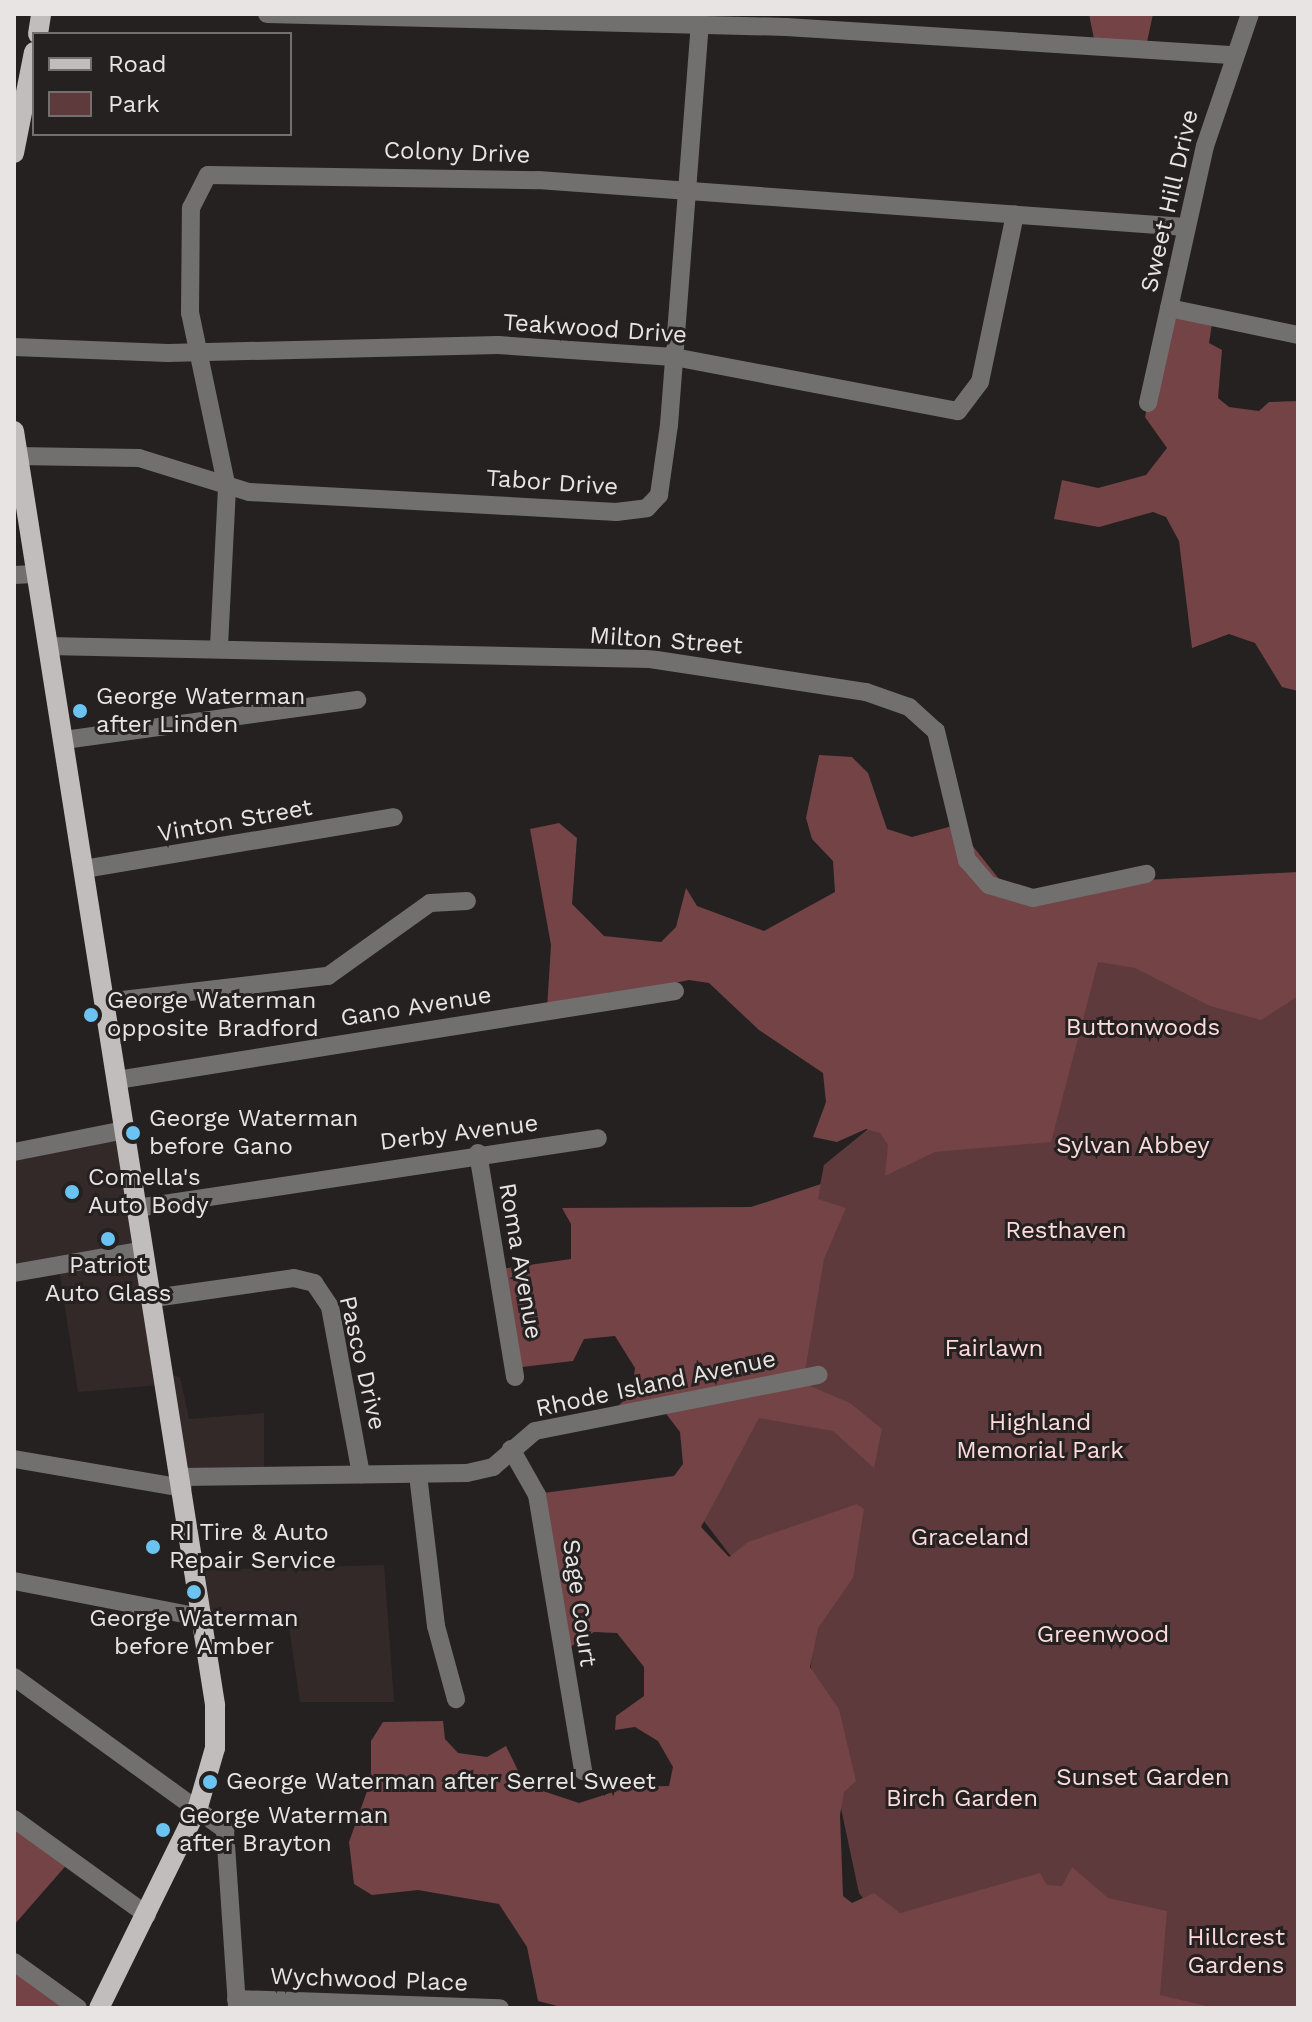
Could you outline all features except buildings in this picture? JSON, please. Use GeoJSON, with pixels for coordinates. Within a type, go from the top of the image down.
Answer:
{"type":"FeatureCollection","features":[{"type":"Feature","properties":{"kind":"main road"},"geometry":{"type":"LineString","coordinates":[[14,153],[32,62]]}},
{"type":"Feature","properties":{"kind":"main road"},"geometry":{"type":"LineString","coordinates":[[14,431],[24,574],[48,646],[64,740],[124,1130],[205,1618],[216,1734],[198,1807],[99,2008]]}},
{"type":"Feature","properties":{"kind":"street"},"geometry":{"type":"LineString","coordinates":[[267,14],[700,25],[1234,55]]}},
{"type":"Feature","properties":{"kind":"street","name":"Sweet Hill Drive"},"geometry":{"type":"LineString","coordinates":[[1148,403],[1185,227],[1234,55],[1250,14]]}},
{"type":"Feature","properties":{"kind":"street","name":"Tabor Drive"},"geometry":{"type":"LineString","coordinates":[[17,456],[139,458],[195,471],[227,488],[637,512],[659,495],[674,357],[700,25]]}},
{"type":"Feature","properties":{"kind":"street","name":"Colony Drive"},"geometry":{"type":"LineString","coordinates":[[219,646],[227,488],[193,349],[191,208],[200,180],[218,171],[685,190],[1185,227]]}},
{"type":"Feature","properties":{"kind":"street","name":"Teakwood Drive"},"geometry":{"type":"LineString","coordinates":[[14,347],[193,349],[498,345],[674,357],[958,411],[980,382],[1015,215]]}},
{"type":"Feature","properties":{"kind":"street"},"geometry":{"type":"LineString","coordinates":[[1169,308],[1298,335]]}},
{"type":"Feature","properties":{"kind":"street","name":"Milton Street"},"geometry":{"type":"LineString","coordinates":[[48,646],[219,646],[650,659],[890,697],[936,731],[967,860],[989,885],[1033,898],[1146,874]]}},
{"type":"Feature","properties":{"kind":"street"},"geometry":{"type":"LineString","coordinates":[[64,740],[357,700]]}},
{"type":"Feature","properties":{"kind":"street","name":"Vinton Street"},"geometry":{"type":"LineString","coordinates":[[84,869],[394,817]]}},
{"type":"Feature","properties":{"kind":"street"},"geometry":{"type":"LineString","coordinates":[[105,1002],[328,976],[430,903],[467,901]]}},
{"type":"Feature","properties":{"kind":"street","name":"Gano Avenue"},"geometry":{"type":"LineString","coordinates":[[117,1080],[675,991]]}},
{"type":"Feature","properties":{"kind":"street"},"geometry":{"type":"LineString","coordinates":[[14,1152],[124,1130]]}},
{"type":"Feature","properties":{"kind":"street","name":"Derby Avenue"},"geometry":{"type":"LineString","coordinates":[[137,1208],[478,1153],[598,1138]]}},
{"type":"Feature","properties":{"kind":"street","name":"Roma Avenue"},"geometry":{"type":"LineString","coordinates":[[478,1153],[515,1377]]}},
{"type":"Feature","properties":{"kind":"street"},"geometry":{"type":"LineString","coordinates":[[14,1273],[144,1250]]}},
{"type":"Feature","properties":{"kind":"street","name":"Pasco Drive"},"geometry":{"type":"LineString","coordinates":[[154,1298],[294,1278],[314,1283],[330,1307],[361,1474]]}},
{"type":"Feature","properties":{"kind":"street","name":"Rhode Island Avenue"},"geometry":{"type":"LineString","coordinates":[[14,1459],[182,1483],[361,1474],[418,1475],[493,1467],[535,1431],[570,1422],[819,1375]]}},
{"type":"Feature","properties":{"kind":"street","name":"Sage Court"},"geometry":{"type":"LineString","coordinates":[[511,1449],[537,1495],[583,1771]]}},
{"type":"Feature","properties":{"kind":"street"},"geometry":{"type":"LineString","coordinates":[[418,1475],[436,1626],[456,1699]]}},
{"type":"Feature","properties":{"kind":"street"},"geometry":{"type":"LineString","coordinates":[[14,1581],[205,1618]]}},
{"type":"Feature","properties":{"kind":"street"},"geometry":{"type":"LineString","coordinates":[[14,1677],[198,1807],[225,1830],[231,1848],[237,2004]]}},
{"type":"Feature","properties":{"kind":"street"},"geometry":{"type":"LineString","coordinates":[[14,1819],[147,1915]]}},
{"type":"Feature","properties":{"kind":"street"},"geometry":{"type":"LineString","coordinates":[[14,1962],[78,2008]]}},
{"type":"Feature","properties":{"kind":"street","name":"Wychwood Place"},"geometry":{"type":"LineString","coordinates":[[237,2004],[500,2008]]}},
{"type":"Feature","properties":{"kind":"shaded area"},"geometry":{"type":"Polygon","coordinates":[[[1089,14],[1153,14],[1147,42],[1094,39],[1089,14]]]}},
{"type":"Feature","properties":{"kind":"shaded area"},"geometry":{"type":"Polygon","coordinates":[[[1171,303],[1214,311],[1209,343],[1222,350],[1218,398],[1229,407],[1259,411],[1269,402],[1298,401],[1298,691],[1282,687],[1255,643],[1229,634],[1192,648],[1179,541],[1166,517],[1153,512],[1099,527],[1054,519],[1062,480],[1098,488],[1146,475],[1167,448],[1145,417],[1171,303]]]}},
{"type":"Feature","properties":{"kind":"shaded area"},"geometry":{"type":"Polygon","coordinates":[[[819,755],[852,757],[868,773],[887,829],[912,837],[956,825],[1007,889],[1039,893],[1115,873],[1127,881],[1298,872],[1298,996],[1261,1020],[1210,1006],[1135,968],[1098,962],[1051,1142],[935,1152],[885,1176],[888,1145],[880,1133],[866,1129],[837,1142],[813,1137],[826,1102],[823,1073],[759,1030],[709,983],[689,980],[547,1009],[551,945],[530,829],[559,823],[577,838],[572,904],[604,936],[661,942],[676,927],[686,888],[697,906],[764,931],[835,892],[833,861],[812,839],[806,818],[819,755]]]}},
{"type":"Feature","properties":{"kind":"shaded area"},"geometry":{"type":"Polygon","coordinates":[[[127,1131],[164,1374],[180,1377],[189,1419],[264,1413],[264,1472],[177,1472],[159,1385],[78,1392],[59,1268],[14,1272],[14,1149],[127,1131]]]}},
{"type":"Feature","properties":{"kind":"shaded area"},"geometry":{"type":"Polygon","coordinates":[[[821,1184],[818,1199],[846,1208],[824,1259],[805,1371],[810,1386],[850,1403],[882,1429],[874,1468],[833,1431],[759,1418],[701,1527],[729,1557],[748,1542],[857,1504],[864,1509],[853,1578],[818,1628],[810,1667],[839,1709],[856,1781],[844,1792],[840,1815],[843,1896],[852,1903],[874,1893],[900,1913],[1040,1873],[1047,1885],[1062,1886],[1072,1867],[1108,1898],[1167,1911],[1160,1995],[1215,2008],[565,2008],[538,2001],[527,1947],[499,1904],[418,1890],[372,1895],[354,1884],[349,1842],[371,1780],[371,1741],[383,1722],[443,1721],[445,1739],[458,1753],[487,1757],[506,1746],[525,1785],[579,1803],[629,1787],[669,1786],[673,1767],[658,1741],[635,1727],[615,1730],[616,1716],[644,1696],[644,1667],[617,1633],[594,1632],[565,1650],[543,1493],[674,1476],[683,1464],[680,1432],[664,1411],[618,1406],[632,1393],[635,1368],[615,1336],[584,1339],[573,1361],[513,1368],[501,1269],[571,1259],[571,1224],[562,1208],[751,1207],[821,1184]]]}},
{"type":"Feature","properties":{"kind":"shaded area"},"geometry":{"type":"Polygon","coordinates":[[[384,1565],[394,1702],[300,1702],[289,1627],[212,1626],[205,1570],[384,1565]]]}},
{"type":"Feature","properties":{"kind":"shaded area"},"geometry":{"type":"Polygon","coordinates":[[[14,1817],[70,1861],[14,1925],[14,1817]]]}},
{"type":"Feature","properties":{"kind":"shaded area"},"geometry":{"type":"Polygon","coordinates":[[[14,1958],[86,2008],[14,2008],[14,1958]]]}},
{"type":"Feature","properties":{"kind":"green space","name":"Highland Memorial Park"},"geometry":{"type":"Polygon","coordinates":[[[1083,954],[1298,978],[1298,2008],[1152,2008],[879,1918],[859,1893],[811,1667],[815,1562],[730,1555],[697,1512],[799,1292],[824,1165],[1083,954]]]}},
{"type":"Feature","properties":{"kind":"place","name":"George Waterman after Linden"},"geometry":{"type":"Point","coordinates":[80,711]}},
{"type":"Feature","properties":{"kind":"place","name":"George Waterman opposite Bradford"},"geometry":{"type":"Point","coordinates":[91,1015]}},
{"type":"Feature","properties":{"kind":"place","name":"George Waterman before Gano"},"geometry":{"type":"Point","coordinates":[133,1133]}},
{"type":"Feature","properties":{"kind":"place","name":"Comella's Auto Body"},"geometry":{"type":"Point","coordinates":[72,1192]}},
{"type":"Feature","properties":{"kind":"place","name":"Patriot Auto Glass"},"geometry":{"type":"Point","coordinates":[108,1239]}},
{"type":"Feature","properties":{"kind":"place","name":"RI Tire & Auto Repair Service"},"geometry":{"type":"Point","coordinates":[153,1547]}},
{"type":"Feature","properties":{"kind":"place","name":"George Waterman before Amber"},"geometry":{"type":"Point","coordinates":[194,1592]}},
{"type":"Feature","properties":{"kind":"place","name":"George Waterman after Serrel Sweet"},"geometry":{"type":"Point","coordinates":[210,1782]}},
{"type":"Feature","properties":{"kind":"place","name":"George Waterman after Brayton"},"geometry":{"type":"Point","coordinates":[163,1830]}},
{"type":"Feature","properties":{"kind":"park label","name":"Buttonwoods"},"geometry":{"type":"Point","coordinates":[1143,1028]}},
{"type":"Feature","properties":{"kind":"park label","name":"Sylvan Abbey"},"geometry":{"type":"Point","coordinates":[1133,1146]}},
{"type":"Feature","properties":{"kind":"park label","name":"Resthaven"},"geometry":{"type":"Point","coordinates":[1066,1231]}},
{"type":"Feature","properties":{"kind":"park label","name":"Fairlawn"},"geometry":{"type":"Point","coordinates":[994,1349]}},
{"type":"Feature","properties":{"kind":"park label","name":"Graceland"},"geometry":{"type":"Point","coordinates":[970,1538]}},
{"type":"Feature","properties":{"kind":"park label","name":"Greenwood"},"geometry":{"type":"Point","coordinates":[1103,1635]}},
{"type":"Feature","properties":{"kind":"park label","name":"Sunset Garden"},"geometry":{"type":"Point","coordinates":[1143,1778]}},
{"type":"Feature","properties":{"kind":"park label","name":"Birch Garden"},"geometry":{"type":"Point","coordinates":[962,1799]}},
{"type":"Feature","properties":{"kind":"park label","name":"Hillcrest Gardens"},"geometry":{"type":"Point","coordinates":[1236,1952]}}]}
